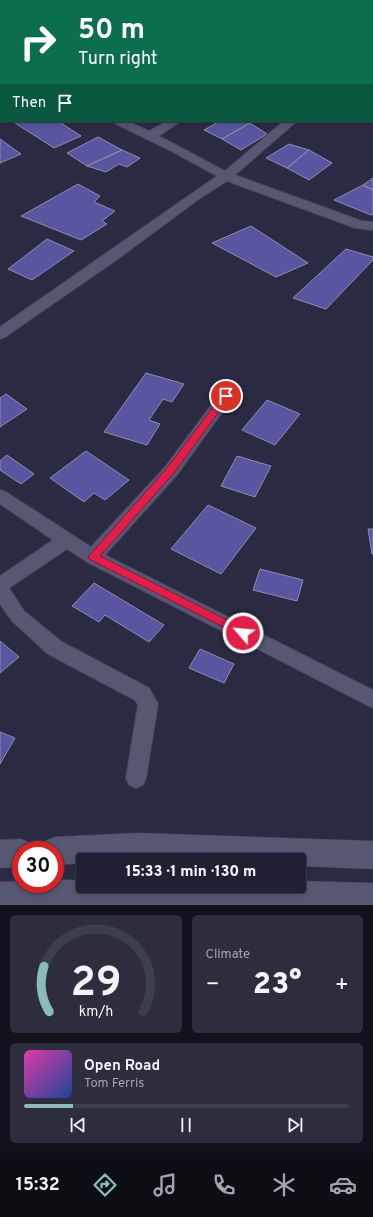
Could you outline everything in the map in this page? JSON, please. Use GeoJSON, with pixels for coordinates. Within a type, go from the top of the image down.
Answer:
{"type":"FeatureCollection","features":[{"type":"Feature","properties":{"kind":"street"},"geometry":{"type":"LineString","coordinates":[[120,122],[226,176],[353,222],[373,226]]}},
{"type":"Feature","properties":{"kind":"street"},"geometry":{"type":"LineString","coordinates":[[150,136],[172,122]]}},
{"type":"Feature","properties":{"kind":"street"},"geometry":{"type":"LineString","coordinates":[[0,334],[110,258],[195,196],[226,176],[291,122]]}},
{"type":"Feature","properties":{"kind":"street"},"geometry":{"type":"LineString","coordinates":[[93,557],[170,471],[226,396]]}},
{"type":"Feature","properties":{"kind":"street"},"geometry":{"type":"LineString","coordinates":[[0,496],[93,557],[373,699]]}},
{"type":"Feature","properties":{"kind":"street"},"geometry":{"type":"LineString","coordinates":[[0,585],[66,540]]}},
{"type":"Feature","properties":{"kind":"street"},"geometry":{"type":"LineString","coordinates":[[0,590],[18,616],[55,648],[142,694],[148,704],[136,778]]}},
{"type":"Feature","properties":{"kind":"street"},"geometry":{"type":"LineString","coordinates":[[64,851],[138,847],[373,855]]}},
{"type":"Feature","properties":{"kind":"street"},"geometry":{"type":"LineString","coordinates":[[0,854],[12,853]]}},
{"type":"Feature","properties":{"kind":"street"},"geometry":{"type":"LineString","coordinates":[[0,896],[188,892],[373,897]]}},
{"type":"Feature","properties":{"kind":"building"},"geometry":{"type":"Polygon","coordinates":[[[60,122],[81,136],[54,148],[15,123],[60,122]]]}},
{"type":"Feature","properties":{"kind":"building"},"geometry":{"type":"Polygon","coordinates":[[[218,122],[250,123],[222,139],[204,130],[218,122]]]}},
{"type":"Feature","properties":{"kind":"building"},"geometry":{"type":"Polygon","coordinates":[[[250,123],[267,134],[241,150],[222,139],[250,123]]]}},
{"type":"Feature","properties":{"kind":"building"},"geometry":{"type":"Polygon","coordinates":[[[98,137],[122,150],[87,166],[67,153],[98,137]]]}},
{"type":"Feature","properties":{"kind":"building"},"geometry":{"type":"Polygon","coordinates":[[[0,139],[21,154],[0,163],[0,139]]]}},
{"type":"Feature","properties":{"kind":"building"},"geometry":{"type":"Polygon","coordinates":[[[289,144],[309,150],[287,168],[266,158],[289,144]]]}},
{"type":"Feature","properties":{"kind":"building"},"geometry":{"type":"Polygon","coordinates":[[[122,150],[140,158],[127,167],[119,164],[106,172],[87,166],[122,150]]]}},
{"type":"Feature","properties":{"kind":"building"},"geometry":{"type":"Polygon","coordinates":[[[309,150],[332,163],[309,180],[287,168],[309,150]]]}},
{"type":"Feature","properties":{"kind":"building"},"geometry":{"type":"Polygon","coordinates":[[[373,178],[373,190],[363,185],[373,178]]]}},
{"type":"Feature","properties":{"kind":"building"},"geometry":{"type":"Polygon","coordinates":[[[78,184],[100,196],[94,202],[115,211],[102,221],[107,224],[81,240],[21,216],[78,184]]]}},
{"type":"Feature","properties":{"kind":"building"},"geometry":{"type":"Polygon","coordinates":[[[363,185],[373,190],[373,214],[371,215],[334,200],[363,185]]]}},
{"type":"Feature","properties":{"kind":"building"},"geometry":{"type":"Polygon","coordinates":[[[251,226],[308,263],[276,277],[212,243],[251,226]]]}},
{"type":"Feature","properties":{"kind":"building"},"geometry":{"type":"Polygon","coordinates":[[[47,239],[74,251],[32,280],[8,269],[47,239]]]}},
{"type":"Feature","properties":{"kind":"building"},"geometry":{"type":"Polygon","coordinates":[[[346,249],[373,257],[373,260],[326,309],[293,298],[346,249]]]}},
{"type":"Feature","properties":{"kind":"building"},"geometry":{"type":"Polygon","coordinates":[[[146,373],[184,384],[172,402],[163,399],[149,420],[160,424],[147,445],[104,432],[146,373]]]}},
{"type":"Feature","properties":{"kind":"building"},"geometry":{"type":"Polygon","coordinates":[[[6,394],[27,409],[0,427],[0,398],[6,394]]]}},
{"type":"Feature","properties":{"kind":"building"},"geometry":{"type":"Polygon","coordinates":[[[267,400],[300,414],[275,445],[242,430],[267,400]]]}},
{"type":"Feature","properties":{"kind":"building"},"geometry":{"type":"Polygon","coordinates":[[[86,451],[129,480],[105,500],[94,493],[84,502],[50,478],[86,451]]]}},
{"type":"Feature","properties":{"kind":"building"},"geometry":{"type":"Polygon","coordinates":[[[7,455],[34,474],[21,484],[0,470],[0,461],[7,455]]]}},
{"type":"Feature","properties":{"kind":"building"},"geometry":{"type":"Polygon","coordinates":[[[237,456],[271,466],[255,497],[221,486],[237,456]]]}},
{"type":"Feature","properties":{"kind":"building"},"geometry":{"type":"Polygon","coordinates":[[[208,505],[256,528],[221,574],[171,549],[208,505]]]}},
{"type":"Feature","properties":{"kind":"building"},"geometry":{"type":"Polygon","coordinates":[[[368,529],[373,529],[373,554],[372,554],[368,529]]]}},
{"type":"Feature","properties":{"kind":"building"},"geometry":{"type":"Polygon","coordinates":[[[260,569],[303,580],[297,601],[253,590],[260,569]]]}},
{"type":"Feature","properties":{"kind":"building"},"geometry":{"type":"Polygon","coordinates":[[[94,583],[164,625],[149,642],[105,615],[99,622],[72,606],[94,583]]]}},
{"type":"Feature","properties":{"kind":"building"},"geometry":{"type":"Polygon","coordinates":[[[0,641],[19,657],[0,673],[0,641]]]}},
{"type":"Feature","properties":{"kind":"building"},"geometry":{"type":"Polygon","coordinates":[[[200,649],[234,664],[224,683],[189,668],[200,649]]]}},
{"type":"Feature","properties":{"kind":"building"},"geometry":{"type":"Polygon","coordinates":[[[0,732],[15,738],[0,764],[0,732]]]}},
{"type":"Feature","properties":{"kind":"route"},"geometry":{"type":"LineString","coordinates":[[226,396],[170,471],[93,557],[243,633]]}}]}
